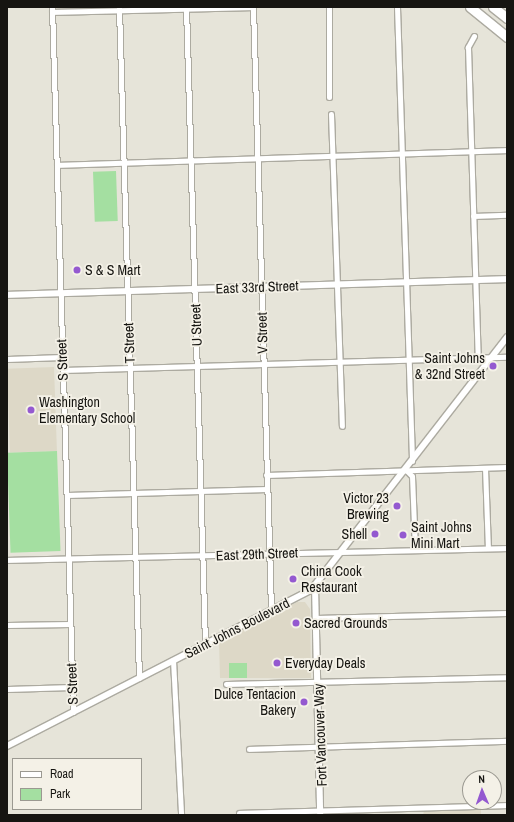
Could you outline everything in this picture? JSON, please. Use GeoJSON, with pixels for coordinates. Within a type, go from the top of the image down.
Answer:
{"type":"FeatureCollection","features":[{"type":"Feature","properties":{"kind":"highway"},"geometry":{"type":"LineString","coordinates":[[470,7],[507,37]]}},
{"type":"Feature","properties":{"kind":"highway"},"geometry":{"type":"LineString","coordinates":[[493,7],[507,18]]}},
{"type":"Feature","properties":{"kind":"street"},"geometry":{"type":"LineString","coordinates":[[52,10],[253,7]]}},
{"type":"Feature","properties":{"kind":"street","name":"V Street"},"geometry":{"type":"LineString","coordinates":[[253,7],[268,554],[272,610]]}},
{"type":"Feature","properties":{"kind":"street"},"geometry":{"type":"LineString","coordinates":[[329,7],[329,97]]}},
{"type":"Feature","properties":{"kind":"street"},"geometry":{"type":"LineString","coordinates":[[397,7],[412,462]]}},
{"type":"Feature","properties":{"kind":"street","name":"U Street"},"geometry":{"type":"LineString","coordinates":[[186,8],[205,644]]}},
{"type":"Feature","properties":{"kind":"street","name":"T Street"},"geometry":{"type":"LineString","coordinates":[[119,9],[139,678]]}},
{"type":"Feature","properties":{"kind":"street","name":"S Street"},"geometry":{"type":"LineString","coordinates":[[52,10],[73,712]]}},
{"type":"Feature","properties":{"kind":"street"},"geometry":{"type":"LineString","coordinates":[[474,36],[468,47],[478,357]]}},
{"type":"Feature","properties":{"kind":"street"},"geometry":{"type":"LineString","coordinates":[[331,114],[342,426]]}},
{"type":"Feature","properties":{"kind":"street"},"geometry":{"type":"LineString","coordinates":[[56,165],[257,160],[507,150]]}},
{"type":"Feature","properties":{"kind":"street"},"geometry":{"type":"LineString","coordinates":[[473,216],[507,215]]}},
{"type":"Feature","properties":{"kind":"street","name":"East 33rd Street"},"geometry":{"type":"LineString","coordinates":[[7,295],[507,279]]}},
{"type":"Feature","properties":{"kind":"street","name":"Saint Johns Boulevard"},"geometry":{"type":"LineString","coordinates":[[7,746],[272,610],[315,586],[507,338]]}},
{"type":"Feature","properties":{"kind":"street"},"geometry":{"type":"LineString","coordinates":[[7,359],[62,357]]}},
{"type":"Feature","properties":{"kind":"street"},"geometry":{"type":"LineString","coordinates":[[63,370],[507,357]]}},
{"type":"Feature","properties":{"kind":"street"},"geometry":{"type":"LineString","coordinates":[[266,475],[507,467]]}},
{"type":"Feature","properties":{"kind":"street"},"geometry":{"type":"LineString","coordinates":[[485,468],[488,548]]}},
{"type":"Feature","properties":{"kind":"street"},"geometry":{"type":"LineString","coordinates":[[406,470],[412,476],[415,550]]}},
{"type":"Feature","properties":{"kind":"street"},"geometry":{"type":"LineString","coordinates":[[66,495],[267,489]]}},
{"type":"Feature","properties":{"kind":"street","name":"East 29th Street"},"geometry":{"type":"LineString","coordinates":[[7,560],[507,548]]}},
{"type":"Feature","properties":{"kind":"street","name":"Fort Vancouver Way"},"geometry":{"type":"LineString","coordinates":[[315,586],[322,814]]}},
{"type":"Feature","properties":{"kind":"street"},"geometry":{"type":"LineString","coordinates":[[316,618],[507,612]]}},
{"type":"Feature","properties":{"kind":"street"},"geometry":{"type":"LineString","coordinates":[[7,625],[70,624]]}},
{"type":"Feature","properties":{"kind":"street"},"geometry":{"type":"LineString","coordinates":[[173,660],[181,815]]}},
{"type":"Feature","properties":{"kind":"street"},"geometry":{"type":"LineString","coordinates":[[226,684],[507,677]]}},
{"type":"Feature","properties":{"kind":"street"},"geometry":{"type":"LineString","coordinates":[[7,689],[72,688]]}},
{"type":"Feature","properties":{"kind":"street"},"geometry":{"type":"LineString","coordinates":[[248,749],[507,741]]}},
{"type":"Feature","properties":{"kind":"street"},"geometry":{"type":"LineString","coordinates":[[239,812],[322,814],[507,805]]}},
{"type":"Feature","properties":{"kind":"shaded area","name":"Washington Elementary School"},"geometry":{"type":"Polygon","coordinates":[[[54,367],[57,451],[10,453],[7,369],[54,367]]]}},
{"type":"Feature","properties":{"kind":"shaded area"},"geometry":{"type":"Polygon","coordinates":[[[297,602],[305,602],[310,609],[311,678],[220,678],[219,642],[297,602]]]}},
{"type":"Feature","properties":{"kind":"shaded area"},"geometry":{"type":"Polygon","coordinates":[[[481,810],[481,815],[423,815],[424,811],[481,810]]]}},
{"type":"Feature","properties":{"kind":"green space"},"geometry":{"type":"Polygon","coordinates":[[[116,171],[118,221],[95,222],[93,172],[116,171]]]}},
{"type":"Feature","properties":{"kind":"green space"},"geometry":{"type":"Polygon","coordinates":[[[57,451],[60,551],[11,553],[7,453],[57,451]]]}},
{"type":"Feature","properties":{"kind":"green space"},"geometry":{"type":"Polygon","coordinates":[[[229,663],[247,663],[247,678],[229,678],[229,663]]]}},
{"type":"Feature","properties":{"kind":"place","name":"S & S Mart"},"geometry":{"type":"Point","coordinates":[77,270]}},
{"type":"Feature","properties":{"kind":"place","name":"Saint Johns & 32nd Street"},"geometry":{"type":"Point","coordinates":[493,366]}},
{"type":"Feature","properties":{"kind":"place","name":"Washington Elementary School"},"geometry":{"type":"Point","coordinates":[31,410]}},
{"type":"Feature","properties":{"kind":"place","name":"Victor 23 Brewing"},"geometry":{"type":"Point","coordinates":[397,506]}},
{"type":"Feature","properties":{"kind":"place","name":"Shell"},"geometry":{"type":"Point","coordinates":[375,534]}},
{"type":"Feature","properties":{"kind":"place","name":"Saint Johns Mini Mart"},"geometry":{"type":"Point","coordinates":[403,535]}},
{"type":"Feature","properties":{"kind":"place","name":"China Cook Restaurant"},"geometry":{"type":"Point","coordinates":[293,579]}},
{"type":"Feature","properties":{"kind":"place","name":"Sacred Grounds"},"geometry":{"type":"Point","coordinates":[296,623]}},
{"type":"Feature","properties":{"kind":"place","name":"Everyday Deals"},"geometry":{"type":"Point","coordinates":[277,663]}},
{"type":"Feature","properties":{"kind":"place","name":"Dulce Tentacion Bakery"},"geometry":{"type":"Point","coordinates":[304,702]}}]}
